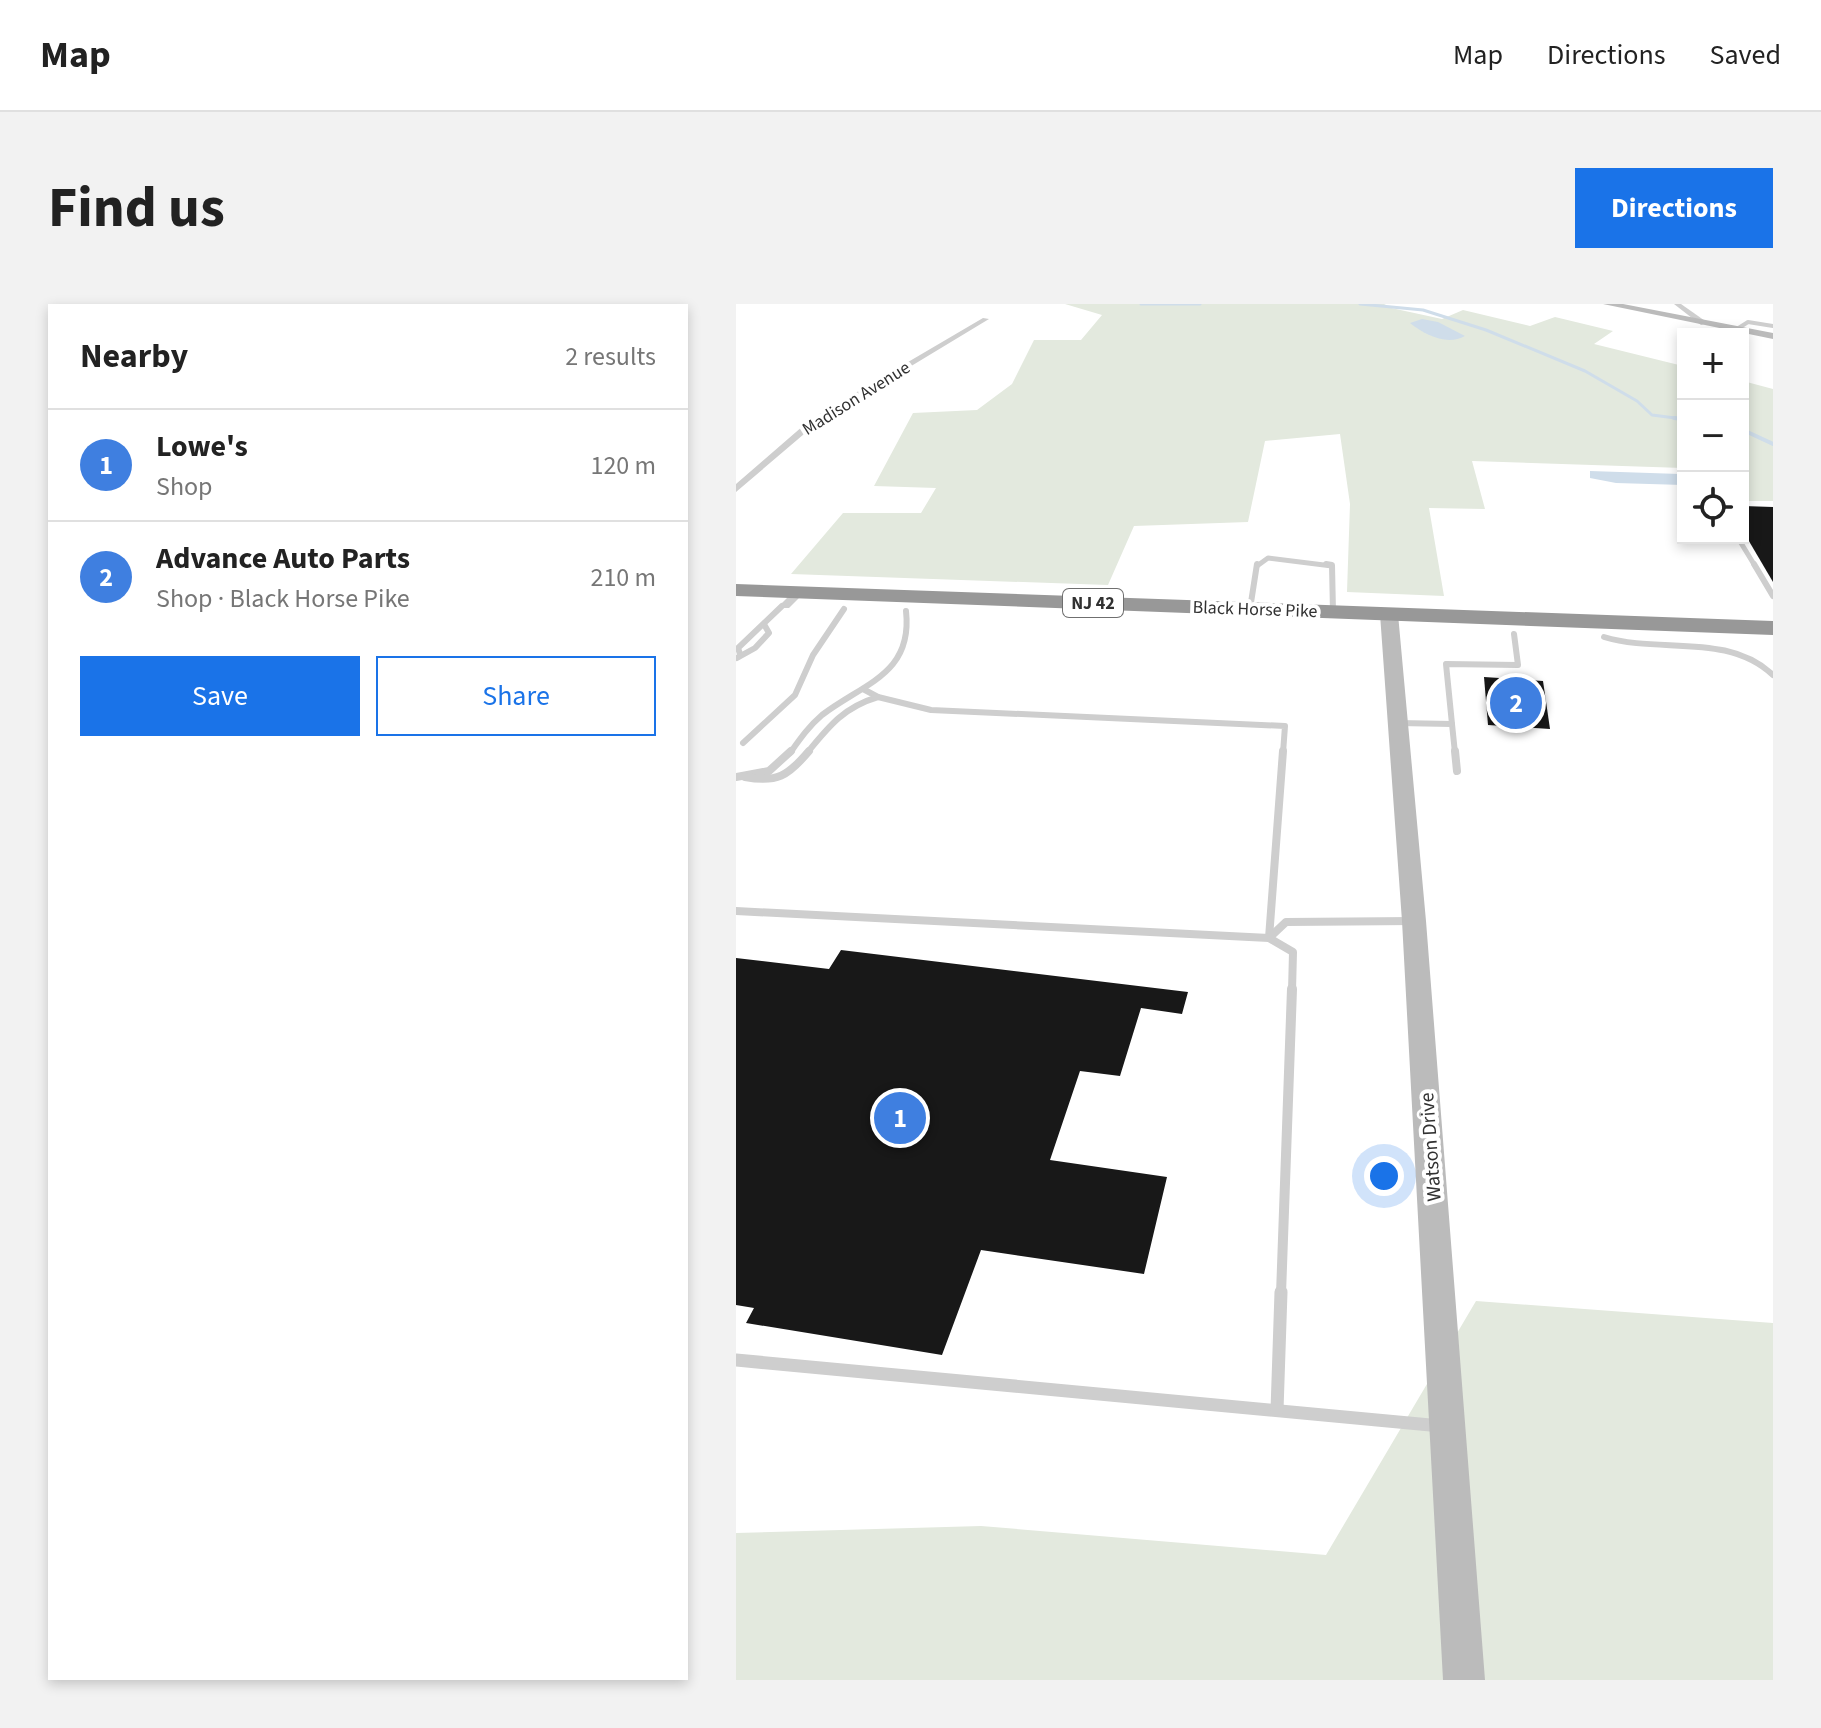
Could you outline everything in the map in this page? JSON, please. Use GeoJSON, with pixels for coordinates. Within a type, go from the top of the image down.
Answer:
{"type":"FeatureCollection","features":[{"type":"Feature","properties":{"kind":"highway","name":"Black Horse Pike"},"geometry":{"type":"LineString","coordinates":[[736,590],[788,602],[844,609],[1773,628]]}},
{"type":"Feature","properties":{"kind":"highway","name":"Black Horse Pike"},"geometry":{"type":"LineString","coordinates":[[736,605],[788,602],[1333,612],[1389,622],[1514,634],[1773,643]]}},
{"type":"Feature","properties":{"kind":"street"},"geometry":{"type":"LineString","coordinates":[[1608,304],[1732,328]]}},
{"type":"Feature","properties":{"kind":"street"},"geometry":{"type":"LineString","coordinates":[[1677,304],[1704,323]]}},
{"type":"Feature","properties":{"kind":"street","name":"Madison Avenue"},"geometry":{"type":"LineString","coordinates":[[736,489],[787,441],[814,421],[985,319]]}},
{"type":"Feature","properties":{"kind":"street"},"geometry":{"type":"LineString","coordinates":[[1749,331],[1773,336]]}},
{"type":"Feature","properties":{"kind":"street","name":"Watson Drive"},"geometry":{"type":"LineString","coordinates":[[1389,622],[1414,921],[1464,1680]]}},
{"type":"Feature","properties":{"kind":"lane"},"geometry":{"type":"LineString","coordinates":[[1739,328],[1748,322],[1773,326]]}},
{"type":"Feature","properties":{"kind":"lane"},"geometry":{"type":"LineString","coordinates":[[1742,544],[1773,596]]}},
{"type":"Feature","properties":{"kind":"lane"},"geometry":{"type":"LineString","coordinates":[[1250,609],[1257,564],[1268,558],[1332,565],[1333,612]]}},
{"type":"Feature","properties":{"kind":"lane"},"geometry":{"type":"LineString","coordinates":[[765,626],[769,633],[755,648],[738,657],[738,648],[753,631],[765,626],[788,602]]}},
{"type":"Feature","properties":{"kind":"lane"},"geometry":{"type":"LineString","coordinates":[[743,743],[795,695],[813,655],[844,609]]}},
{"type":"Feature","properties":{"kind":"lane"},"geometry":{"type":"LineString","coordinates":[[741,777],[781,765],[817,719],[880,678],[899,659],[911,632],[906,611]]}},
{"type":"Feature","properties":{"kind":"lane"},"geometry":{"type":"LineString","coordinates":[[1457,771],[1446,664],[1518,665],[1514,634]]}},
{"type":"Feature","properties":{"kind":"lane"},"geometry":{"type":"LineString","coordinates":[[1604,637],[1628,644],[1731,651],[1772,671]]}},
{"type":"Feature","properties":{"kind":"lane"},"geometry":{"type":"LineString","coordinates":[[863,689],[878,697],[931,710],[1285,726],[1269,938]]}},
{"type":"Feature","properties":{"kind":"lane"},"geometry":{"type":"LineString","coordinates":[[741,777],[756,781],[788,775],[802,762],[830,720],[847,707],[878,697]]}},
{"type":"Feature","properties":{"kind":"lane"},"geometry":{"type":"LineString","coordinates":[[1398,723],[1452,724]]}},
{"type":"Feature","properties":{"kind":"lane"},"geometry":{"type":"LineString","coordinates":[[736,911],[1269,938],[1293,952],[1277,1410]]}},
{"type":"Feature","properties":{"kind":"lane"},"geometry":{"type":"LineString","coordinates":[[1269,938],[1286,922],[1414,921]]}},
{"type":"Feature","properties":{"kind":"lane"},"geometry":{"type":"LineString","coordinates":[[736,1360],[1449,1427]]}},
{"type":"Feature","properties":{"kind":"shaded area"},"geometry":{"type":"Polygon","coordinates":[[[1065,304],[1386,304],[1382,306],[1442,319],[1463,310],[1530,326],[1555,317],[1613,331],[1594,344],[1677,365],[1677,468],[1472,461],[1485,509],[1429,508],[1444,596],[1347,592],[1350,504],[1340,434],[1265,441],[1248,522],[1134,526],[1108,585],[791,574],[843,513],[921,513],[936,488],[874,486],[913,413],[977,410],[1012,384],[1034,340],[1081,340],[1102,315],[1065,304]]]}},
{"type":"Feature","properties":{"kind":"shaded area"},"geometry":{"type":"Polygon","coordinates":[[[1749,383],[1773,389],[1773,501],[1749,501],[1749,383]]]}},
{"type":"Feature","properties":{"kind":"shaded area"},"geometry":{"type":"Polygon","coordinates":[[[1476,1301],[1773,1323],[1773,1680],[736,1680],[736,1533],[981,1526],[1326,1555],[1476,1301]]]}},
{"type":"Feature","properties":{"kind":"water"},"geometry":{"type":"Polygon","coordinates":[[[1422,319],[1438,322],[1465,336],[1451,340],[1436,338],[1410,323],[1422,319]]]}},
{"type":"Feature","properties":{"kind":"water"},"geometry":{"type":"Polygon","coordinates":[[[1590,471],[1677,474],[1677,485],[1616,483],[1590,478],[1590,471]]]}},
{"type":"Feature","properties":{"kind":"building"},"geometry":{"type":"Polygon","coordinates":[[[1749,506],[1773,507],[1773,582],[1749,541],[1749,506]]]}},
{"type":"Feature","properties":{"kind":"building"},"geometry":{"type":"Polygon","coordinates":[[[1484,677],[1543,681],[1550,729],[1488,725],[1484,677]]]}},
{"type":"Feature","properties":{"kind":"building"},"geometry":{"type":"Polygon","coordinates":[[[841,950],[1188,992],[1182,1014],[1141,1008],[1120,1076],[1080,1071],[1050,1160],[1167,1177],[1144,1274],[981,1250],[942,1355],[746,1323],[754,1308],[736,1305],[736,958],[829,969],[841,950]]]}},
{"type":"Feature","properties":{"kind":"waterway"},"geometry":{"type":"LineString","coordinates":[[1141,304],[1200,304]]}},
{"type":"Feature","properties":{"kind":"waterway"},"geometry":{"type":"LineString","coordinates":[[1360,304],[1423,310],[1486,330],[1585,371],[1637,401],[1652,415],[1683,419],[1674,418]]}},
{"type":"Feature","properties":{"kind":"waterway"},"geometry":{"type":"LineString","coordinates":[[1749,433],[1773,444]]}},
{"type":"Feature","properties":{"kind":"place","name":"Advance Auto Parts"},"geometry":{"type":"Point","coordinates":[1516,703]}},
{"type":"Feature","properties":{"kind":"place","name":"Lowe's"},"geometry":{"type":"Point","coordinates":[900,1118]}}]}
